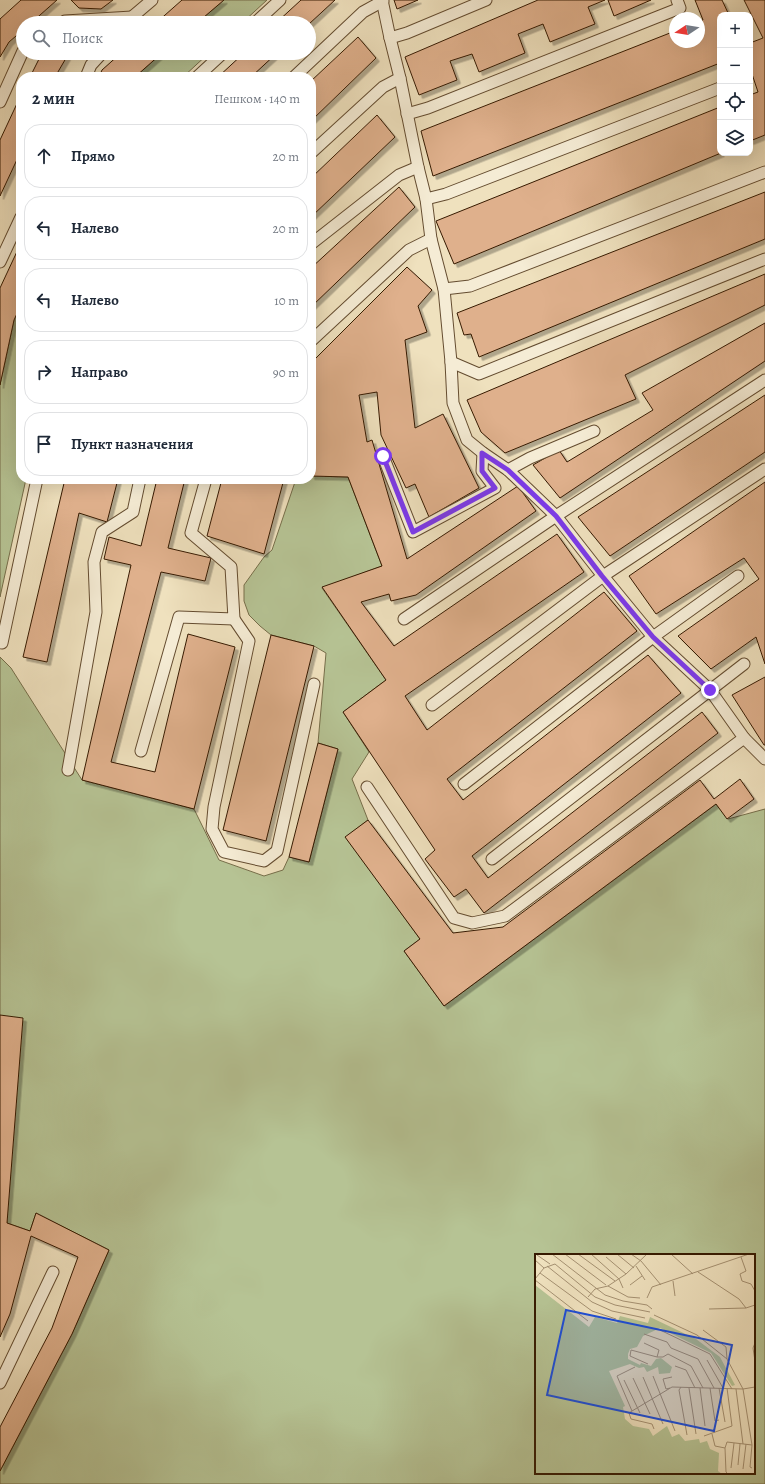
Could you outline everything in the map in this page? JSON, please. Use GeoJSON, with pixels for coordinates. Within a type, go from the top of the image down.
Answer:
{"type":"FeatureCollection","features":[{"type":"Feature","properties":{"kind":"lane"},"geometry":{"type":"LineString","coordinates":[[134,16],[152,0]]}},
{"type":"Feature","properties":{"kind":"lane"},"geometry":{"type":"LineString","coordinates":[[263,16],[280,0]]}},
{"type":"Feature","properties":{"kind":"lane"},"geometry":{"type":"LineString","coordinates":[[390,38],[407,33],[486,0]]}},
{"type":"Feature","properties":{"kind":"lane"},"geometry":{"type":"LineString","coordinates":[[407,114],[428,108],[680,8],[677,0]]}},
{"type":"Feature","properties":{"kind":"lane"},"geometry":{"type":"LineString","coordinates":[[316,56],[363,12],[383,1],[418,167],[426,198],[432,239],[444,289],[451,362],[453,403],[467,440],[482,453],[508,470],[556,516],[602,576],[653,637],[710,690],[744,738],[765,759]]}},
{"type":"Feature","properties":{"kind":"lane"},"geometry":{"type":"LineString","coordinates":[[0,102],[19,60]]}},
{"type":"Feature","properties":{"kind":"lane"},"geometry":{"type":"LineString","coordinates":[[88,72],[91,65],[96,60]]}},
{"type":"Feature","properties":{"kind":"lane"},"geometry":{"type":"LineString","coordinates":[[202,72],[215,60]]}},
{"type":"Feature","properties":{"kind":"lane"},"geometry":{"type":"LineString","coordinates":[[299,72],[312,60]]}},
{"type":"Feature","properties":{"kind":"lane"},"geometry":{"type":"LineString","coordinates":[[316,148],[383,87],[400,78]]}},
{"type":"Feature","properties":{"kind":"lane"},"geometry":{"type":"LineString","coordinates":[[426,198],[446,194],[717,89]]}},
{"type":"Feature","properties":{"kind":"lane"},"geometry":{"type":"LineString","coordinates":[[316,240],[399,175],[418,167]]}},
{"type":"Feature","properties":{"kind":"lane"},"geometry":{"type":"LineString","coordinates":[[444,289],[470,286],[765,172]]}},
{"type":"Feature","properties":{"kind":"lane"},"geometry":{"type":"LineString","coordinates":[[0,262],[16,228]]}},
{"type":"Feature","properties":{"kind":"lane"},"geometry":{"type":"LineString","coordinates":[[316,336],[409,250],[432,239]]}},
{"type":"Feature","properties":{"kind":"lane"},"geometry":{"type":"LineString","coordinates":[[451,362],[479,374],[765,259]]}},
{"type":"Feature","properties":{"kind":"lane"},"geometry":{"type":"LineString","coordinates":[[404,619],[556,516],[765,380]]}},
{"type":"Feature","properties":{"kind":"lane"},"geometry":{"type":"LineString","coordinates":[[508,470],[530,458],[594,431]]}},
{"type":"Feature","properties":{"kind":"lane"},"geometry":{"type":"LineString","coordinates":[[383,456],[413,532],[495,488],[482,471],[482,453]]}},
{"type":"Feature","properties":{"kind":"lane"},"geometry":{"type":"LineString","coordinates":[[432,705],[602,576],[765,469]]}},
{"type":"Feature","properties":{"kind":"lane"},"geometry":{"type":"LineString","coordinates":[[2,644],[36,484]]}},
{"type":"Feature","properties":{"kind":"lane"},"geometry":{"type":"LineString","coordinates":[[68,770],[96,612],[94,562],[102,532],[133,512],[139,484]]}},
{"type":"Feature","properties":{"kind":"lane"},"geometry":{"type":"LineString","coordinates":[[205,484],[191,533],[231,567],[234,618],[249,642],[214,807],[212,829],[224,852],[264,862],[277,851],[314,684]]}},
{"type":"Feature","properties":{"kind":"lane"},"geometry":{"type":"LineString","coordinates":[[464,784],[653,637],[738,576]]}},
{"type":"Feature","properties":{"kind":"lane"},"geometry":{"type":"LineString","coordinates":[[141,751],[180,617],[234,618]]}},
{"type":"Feature","properties":{"kind":"lane"},"geometry":{"type":"LineString","coordinates":[[492,860],[744,664]]}},
{"type":"Feature","properties":{"kind":"lane"},"geometry":{"type":"LineString","coordinates":[[367,787],[454,918],[472,923],[505,916],[744,738]]}},
{"type":"Feature","properties":{"kind":"lane"},"geometry":{"type":"LineString","coordinates":[[0,1384],[53,1272]]}},
{"type":"Feature","properties":{"kind":"green space"},"geometry":{"type":"Polygon","coordinates":[[[224,0],[267,0],[250,16],[205,16],[224,0]]]}},
{"type":"Feature","properties":{"kind":"green space"},"geometry":{"type":"Polygon","coordinates":[[[154,60],[201,60],[188,72],[141,72],[154,60]]]}},
{"type":"Feature","properties":{"kind":"green space"},"geometry":{"type":"Polygon","coordinates":[[[16,316],[16,484],[25,484],[0,597],[0,385],[16,316]]]}},
{"type":"Feature","properties":{"kind":"green space"},"geometry":{"type":"Polygon","coordinates":[[[316,476],[348,477],[382,566],[322,588],[386,680],[343,712],[369,752],[352,779],[368,820],[346,837],[420,939],[404,951],[444,1006],[716,804],[728,819],[765,809],[765,1484],[0,1484],[0,1471],[72,1334],[109,1250],[36,1213],[30,1231],[7,1223],[0,1015],[0,657],[11,668],[82,780],[194,809],[219,860],[264,876],[283,870],[289,857],[309,862],[338,749],[318,743],[326,653],[314,646],[271,635],[249,615],[244,601],[244,585],[264,557],[272,550],[294,484],[316,484],[316,476]]]}},
{"type":"Feature","properties":{"kind":"building"},"geometry":{"type":"Polygon","coordinates":[[[21,0],[57,0],[39,16],[16,16],[16,36],[9,42],[0,57],[0,19],[21,0]]]}},
{"type":"Feature","properties":{"kind":"building"},"geometry":{"type":"Polygon","coordinates":[[[71,0],[113,0],[101,9],[79,8],[71,0]]]}},
{"type":"Feature","properties":{"kind":"building"},"geometry":{"type":"Polygon","coordinates":[[[182,0],[224,0],[205,16],[164,16],[182,0]]]}},
{"type":"Feature","properties":{"kind":"building"},"geometry":{"type":"Polygon","coordinates":[[[301,0],[335,0],[316,18],[316,16],[284,16],[301,0]]]}},
{"type":"Feature","properties":{"kind":"building"},"geometry":{"type":"Polygon","coordinates":[[[394,0],[418,0],[397,9],[394,0]]]}},
{"type":"Feature","properties":{"kind":"building"},"geometry":{"type":"Polygon","coordinates":[[[538,0],[605,0],[588,7],[595,24],[550,42],[543,24],[518,34],[525,53],[479,72],[472,54],[450,61],[457,80],[419,95],[405,57],[538,0]]]}},
{"type":"Feature","properties":{"kind":"building"},"geometry":{"type":"Polygon","coordinates":[[[608,0],[651,0],[614,16],[608,0]]]}},
{"type":"Feature","properties":{"kind":"building"},"geometry":{"type":"Polygon","coordinates":[[[695,0],[722,0],[728,12],[717,12],[717,64],[433,176],[421,131],[669,33],[669,48],[705,48],[705,12],[700,12],[695,0]]]}},
{"type":"Feature","properties":{"kind":"building"},"geometry":{"type":"Polygon","coordinates":[[[744,0],[765,0],[765,135],[753,140],[753,94],[758,92],[753,77],[753,42],[763,38],[753,18],[753,12],[750,12],[744,0]]]}},
{"type":"Feature","properties":{"kind":"building"},"geometry":{"type":"Polygon","coordinates":[[[358,37],[376,58],[316,116],[316,76],[358,37]]]}},
{"type":"Feature","properties":{"kind":"building"},"geometry":{"type":"Polygon","coordinates":[[[38,60],[65,60],[58,72],[32,72],[38,60]]]}},
{"type":"Feature","properties":{"kind":"building"},"geometry":{"type":"Polygon","coordinates":[[[113,60],[154,60],[141,72],[101,72],[113,60]]]}},
{"type":"Feature","properties":{"kind":"building"},"geometry":{"type":"Polygon","coordinates":[[[236,60],[269,60],[256,72],[223,72],[236,60]]]}},
{"type":"Feature","properties":{"kind":"building"},"geometry":{"type":"Polygon","coordinates":[[[16,106],[16,162],[0,196],[0,140],[16,106]]]}},
{"type":"Feature","properties":{"kind":"building"},"geometry":{"type":"Polygon","coordinates":[[[717,108],[717,155],[454,264],[436,221],[717,108]]]}},
{"type":"Feature","properties":{"kind":"building"},"geometry":{"type":"Polygon","coordinates":[[[377,115],[395,137],[316,212],[316,173],[377,115]]]}},
{"type":"Feature","properties":{"kind":"building"},"geometry":{"type":"Polygon","coordinates":[[[399,187],[415,207],[316,302],[316,263],[399,187]]]}},
{"type":"Feature","properties":{"kind":"building"},"geometry":{"type":"Polygon","coordinates":[[[765,192],[765,239],[479,357],[471,334],[464,335],[457,313],[765,192]]]}},
{"type":"Feature","properties":{"kind":"building"},"geometry":{"type":"Polygon","coordinates":[[[16,254],[16,316],[0,385],[0,288],[16,254]]]}},
{"type":"Feature","properties":{"kind":"building"},"geometry":{"type":"Polygon","coordinates":[[[407,267],[432,290],[418,306],[427,332],[405,340],[415,428],[443,414],[479,488],[429,517],[415,484],[406,488],[381,435],[377,392],[359,395],[367,442],[372,440],[407,559],[518,486],[536,511],[416,595],[391,601],[389,594],[361,602],[394,646],[557,534],[584,572],[405,696],[427,730],[604,592],[637,631],[447,779],[463,800],[648,655],[681,693],[472,856],[488,878],[702,712],[718,733],[484,913],[466,889],[454,897],[425,859],[435,850],[343,712],[386,680],[322,587],[382,566],[348,477],[316,476],[316,358],[407,267]]]}},
{"type":"Feature","properties":{"kind":"building"},"geometry":{"type":"Polygon","coordinates":[[[765,274],[765,305],[625,375],[636,399],[505,453],[481,432],[467,400],[765,274]]]}},
{"type":"Feature","properties":{"kind":"building"},"geometry":{"type":"Polygon","coordinates":[[[765,323],[765,361],[560,498],[533,465],[559,450],[567,462],[653,410],[642,393],[765,323]]]}},
{"type":"Feature","properties":{"kind":"building"},"geometry":{"type":"Polygon","coordinates":[[[765,395],[765,452],[610,556],[578,517],[765,395]]]}},
{"type":"Feature","properties":{"kind":"building"},"geometry":{"type":"Polygon","coordinates":[[[765,482],[765,664],[756,637],[711,669],[678,636],[759,579],[744,558],[656,614],[629,576],[765,482]]]}},
{"type":"Feature","properties":{"kind":"building"},"geometry":{"type":"Polygon","coordinates":[[[64,484],[117,484],[107,522],[79,513],[47,662],[23,657],[64,484]]]}},
{"type":"Feature","properties":{"kind":"building"},"geometry":{"type":"Polygon","coordinates":[[[156,484],[184,484],[168,548],[211,558],[205,581],[161,572],[111,762],[155,772],[188,634],[235,647],[194,809],[82,780],[131,565],[104,559],[109,537],[141,546],[156,484]]]}},
{"type":"Feature","properties":{"kind":"building"},"geometry":{"type":"Polygon","coordinates":[[[221,484],[283,484],[264,554],[207,536],[221,484]]]}},
{"type":"Feature","properties":{"kind":"building"},"geometry":{"type":"Polygon","coordinates":[[[271,635],[314,646],[266,841],[223,830],[271,635]]]}},
{"type":"Feature","properties":{"kind":"building"},"geometry":{"type":"Polygon","coordinates":[[[765,677],[765,745],[764,745],[732,695],[765,677]]]}},
{"type":"Feature","properties":{"kind":"building"},"geometry":{"type":"Polygon","coordinates":[[[318,743],[338,749],[309,862],[289,857],[318,743]]]}},
{"type":"Feature","properties":{"kind":"building"},"geometry":{"type":"Polygon","coordinates":[[[740,779],[754,799],[727,819],[716,804],[444,1006],[404,951],[420,939],[345,837],[368,820],[453,933],[503,927],[700,780],[714,799],[740,779]]]}},
{"type":"Feature","properties":{"kind":"building"},"geometry":{"type":"Polygon","coordinates":[[[0,1015],[23,1018],[7,1223],[30,1231],[36,1213],[109,1250],[72,1334],[0,1471],[0,1427],[52,1328],[78,1257],[31,1236],[10,1314],[0,1337],[0,1015]]]}},
{"type":"Feature","properties":{"kind":"route"},"geometry":{"type":"LineString","coordinates":[[383,456],[413,532],[495,488],[482,471],[482,453],[508,470],[556,516],[602,576],[653,637],[710,690]]}}]}
